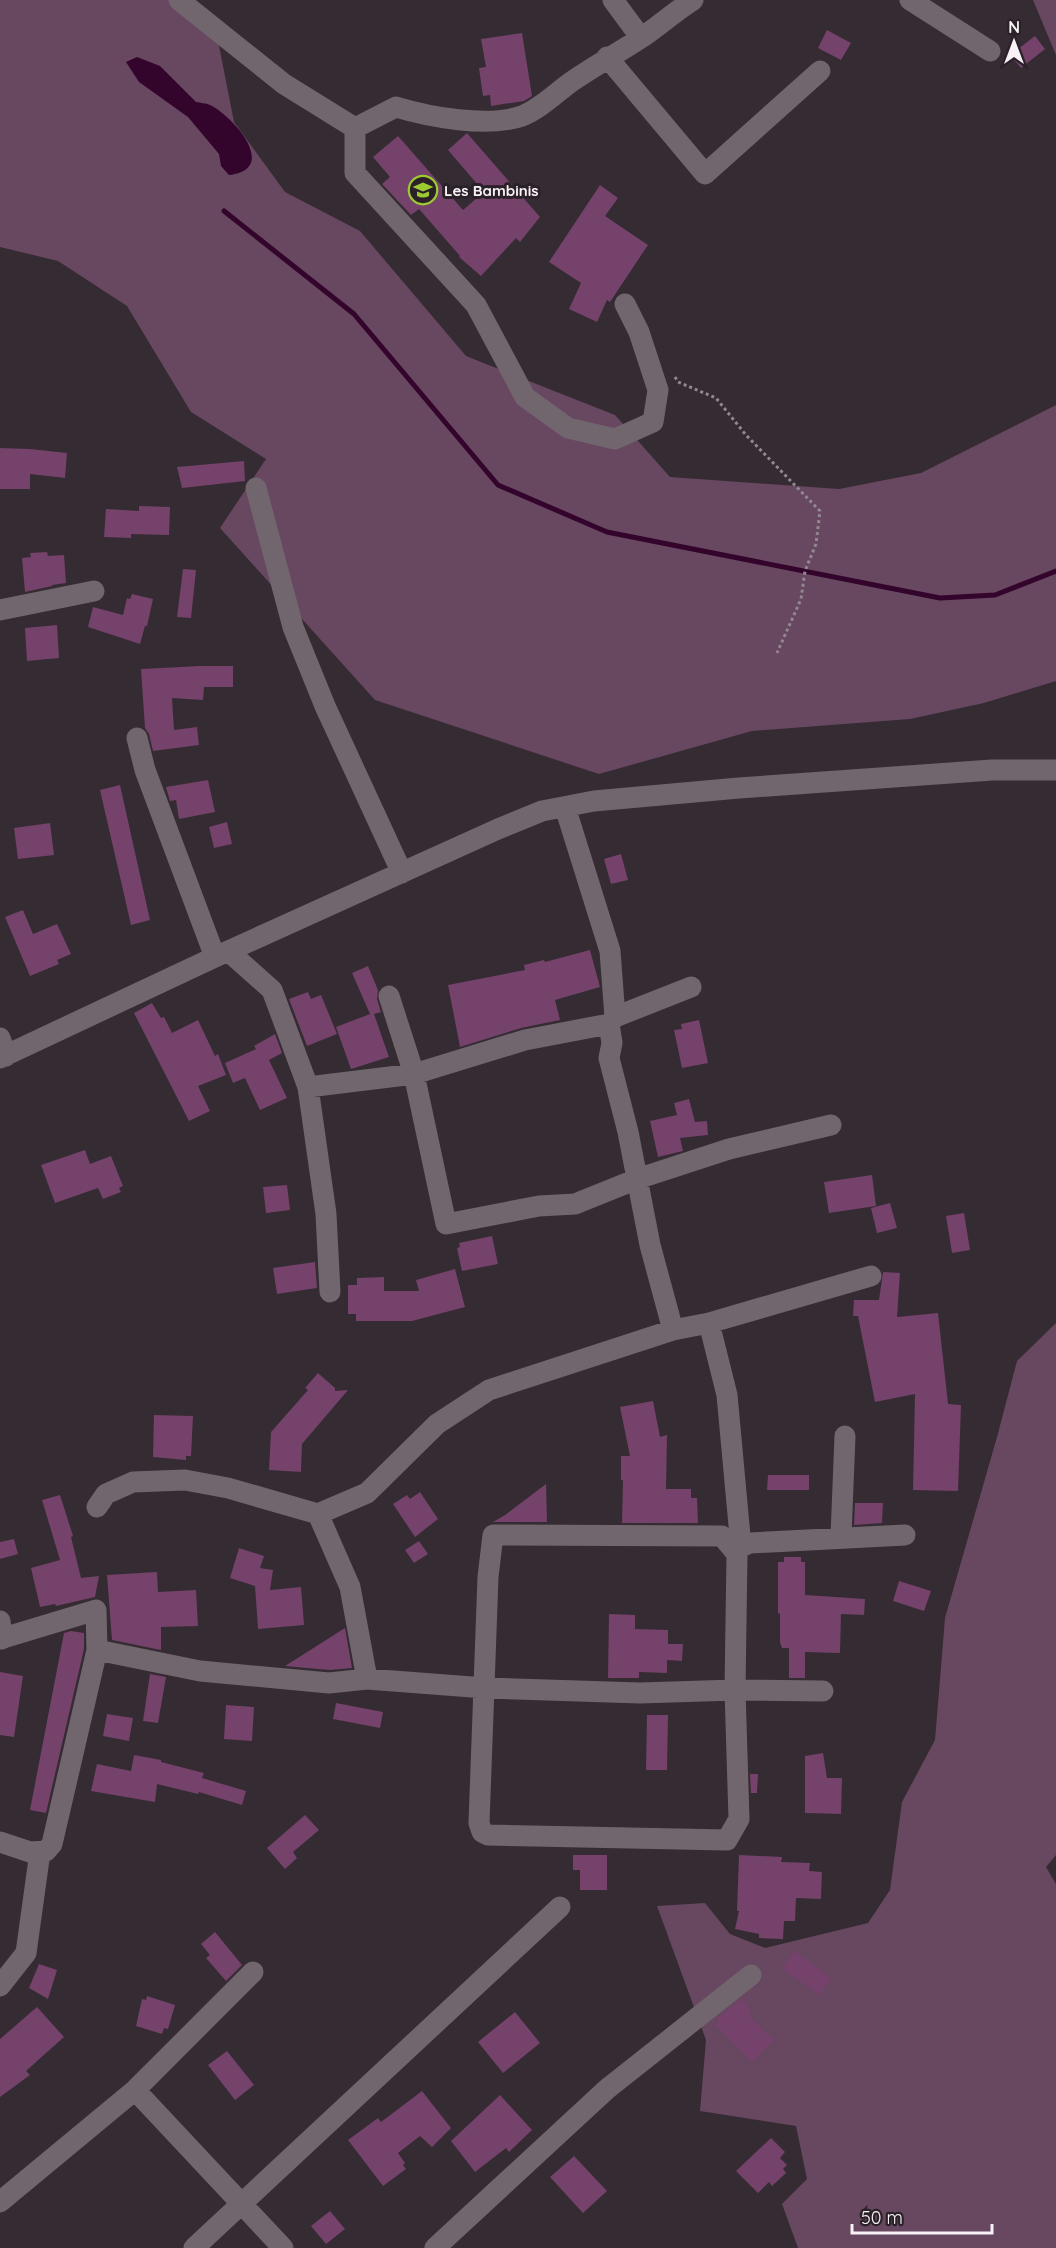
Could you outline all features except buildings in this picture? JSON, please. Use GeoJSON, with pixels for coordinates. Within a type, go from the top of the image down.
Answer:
{"type":"FeatureCollection","features":[{"type":"Feature","properties":{"kind":"street"},"geometry":{"type":"LineString","coordinates":[[179,0],[284,84],[355,128]]}},
{"type":"Feature","properties":{"kind":"street"},"geometry":{"type":"LineString","coordinates":[[613,0],[642,38]]}},
{"type":"Feature","properties":{"kind":"street"},"geometry":{"type":"LineString","coordinates":[[355,128],[396,106],[417,113],[452,119],[499,120],[522,116],[607,57],[642,38],[693,0]]}},
{"type":"Feature","properties":{"kind":"street"},"geometry":{"type":"LineString","coordinates":[[910,0],[990,51]]}},
{"type":"Feature","properties":{"kind":"street"},"geometry":{"type":"LineString","coordinates":[[607,57],[705,174],[820,71]]}},
{"type":"Feature","properties":{"kind":"street"},"geometry":{"type":"LineString","coordinates":[[355,128],[355,173],[476,305],[525,397],[568,428],[615,439],[653,422],[658,390],[639,332],[625,304]]}},
{"type":"Feature","properties":{"kind":"street"},"geometry":{"type":"LineString","coordinates":[[256,488],[293,627],[325,706],[402,873]]}},
{"type":"Feature","properties":{"kind":"street"},"geometry":{"type":"LineString","coordinates":[[0,610],[94,591]]}},
{"type":"Feature","properties":{"kind":"street"},"geometry":{"type":"LineString","coordinates":[[137,738],[145,770],[222,954],[272,990],[308,1087],[326,1214],[330,1292]]}},
{"type":"Feature","properties":{"kind":"street"},"geometry":{"type":"LineString","coordinates":[[2,1051],[542,811],[594,801],[739,788],[992,770],[1056,770]]}},
{"type":"Feature","properties":{"kind":"street"},"geometry":{"type":"LineString","coordinates":[[565,807],[610,951],[612,1043],[609,1058],[628,1132],[650,1245],[673,1330]]}},
{"type":"Feature","properties":{"kind":"street"},"geometry":{"type":"LineString","coordinates":[[308,1087],[414,1074],[525,1040],[612,1021],[691,987]]}},
{"type":"Feature","properties":{"kind":"street"},"geometry":{"type":"LineString","coordinates":[[389,996],[414,1074],[446,1224],[539,1206],[575,1204],[637,1179],[729,1149],[831,1125]]}},
{"type":"Feature","properties":{"kind":"street"},"geometry":{"type":"LineString","coordinates":[[97,1506],[106,1494],[133,1482],[185,1480],[228,1488],[318,1514],[367,1493],[437,1424],[489,1390],[673,1330],[709,1323],[871,1276]]}},
{"type":"Feature","properties":{"kind":"street"},"geometry":{"type":"LineString","coordinates":[[709,1323],[727,1395],[739,1550],[735,1690],[739,1819],[727,1840],[488,1835],[482,1832],[479,1822],[488,1577],[493,1535],[722,1536],[739,1550]]}},
{"type":"Feature","properties":{"kind":"street"},"geometry":{"type":"LineString","coordinates":[[841,1536],[845,1436]]}},
{"type":"Feature","properties":{"kind":"street"},"geometry":{"type":"LineString","coordinates":[[318,1514],[350,1587],[368,1679]]}},
{"type":"Feature","properties":{"kind":"street"},"geometry":{"type":"LineString","coordinates":[[739,1550],[750,1543],[841,1536],[905,1535]]}},
{"type":"Feature","properties":{"kind":"street"},"geometry":{"type":"LineString","coordinates":[[0,1842],[30,1852],[46,1851],[52,1844],[97,1650],[96,1610],[1,1633]]}},
{"type":"Feature","properties":{"kind":"street"},"geometry":{"type":"LineString","coordinates":[[97,1650],[200,1671],[244,1677],[329,1683],[368,1679],[485,1688],[640,1693],[735,1690],[823,1691]]}},
{"type":"Feature","properties":{"kind":"street"},"geometry":{"type":"LineString","coordinates":[[0,1986],[26,1953],[40,1852]]}},
{"type":"Feature","properties":{"kind":"street"},"geometry":{"type":"LineString","coordinates":[[194,2248],[560,1907]]}},
{"type":"Feature","properties":{"kind":"street"},"geometry":{"type":"LineString","coordinates":[[0,2202],[135,2090],[253,1972]]}},
{"type":"Feature","properties":{"kind":"street"},"geometry":{"type":"LineString","coordinates":[[435,2248],[607,2089],[751,1975]]}},
{"type":"Feature","properties":{"kind":"street"},"geometry":{"type":"LineString","coordinates":[[135,2090],[283,2248]]}},
{"type":"Feature","properties":{"kind":"path"},"geometry":{"type":"LineString","coordinates":[[674,374],[678,382],[717,398],[746,435],[820,511],[816,544],[805,571],[801,599],[777,653]]}},
{"type":"Feature","properties":{"kind":"shaded area"},"geometry":{"type":"Polygon","coordinates":[[[0,0],[182,0],[215,25],[234,122],[285,192],[360,231],[466,356],[615,415],[670,477],[839,489],[921,473],[1056,405],[1056,681],[984,703],[910,719],[752,731],[599,774],[375,700],[220,528],[266,459],[191,412],[127,306],[58,261],[0,247],[0,0]]]}},
{"type":"Feature","properties":{"kind":"shaded area"},"geometry":{"type":"Polygon","coordinates":[[[1033,0],[1056,0],[1056,55],[1033,0]]]}},
{"type":"Feature","properties":{"kind":"shaded area"},"geometry":{"type":"Polygon","coordinates":[[[137,57],[160,66],[196,102],[205,103],[220,111],[240,130],[251,153],[251,163],[244,171],[229,175],[221,166],[219,154],[188,117],[139,82],[126,62],[137,57]]]}},
{"type":"Feature","properties":{"kind":"shaded area"},"geometry":{"type":"Polygon","coordinates":[[[1056,1323],[1056,1855],[1046,1867],[1056,1884],[1056,2248],[798,2248],[782,2204],[807,2179],[796,2126],[700,2111],[706,2040],[657,1906],[705,1903],[730,1934],[765,1948],[868,1923],[890,1890],[902,1802],[935,1740],[945,1618],[1017,1361],[1056,1323]]]}},
{"type":"Feature","properties":{"kind":"waterway"},"geometry":{"type":"LineString","coordinates":[[224,211],[354,314],[498,485],[607,532],[940,598],[995,595],[1056,571]]}},
{"type":"Feature","properties":{"kind":"place","name":"Les Bambinis"},"geometry":{"type":"Point","coordinates":[423,190]}}]}
